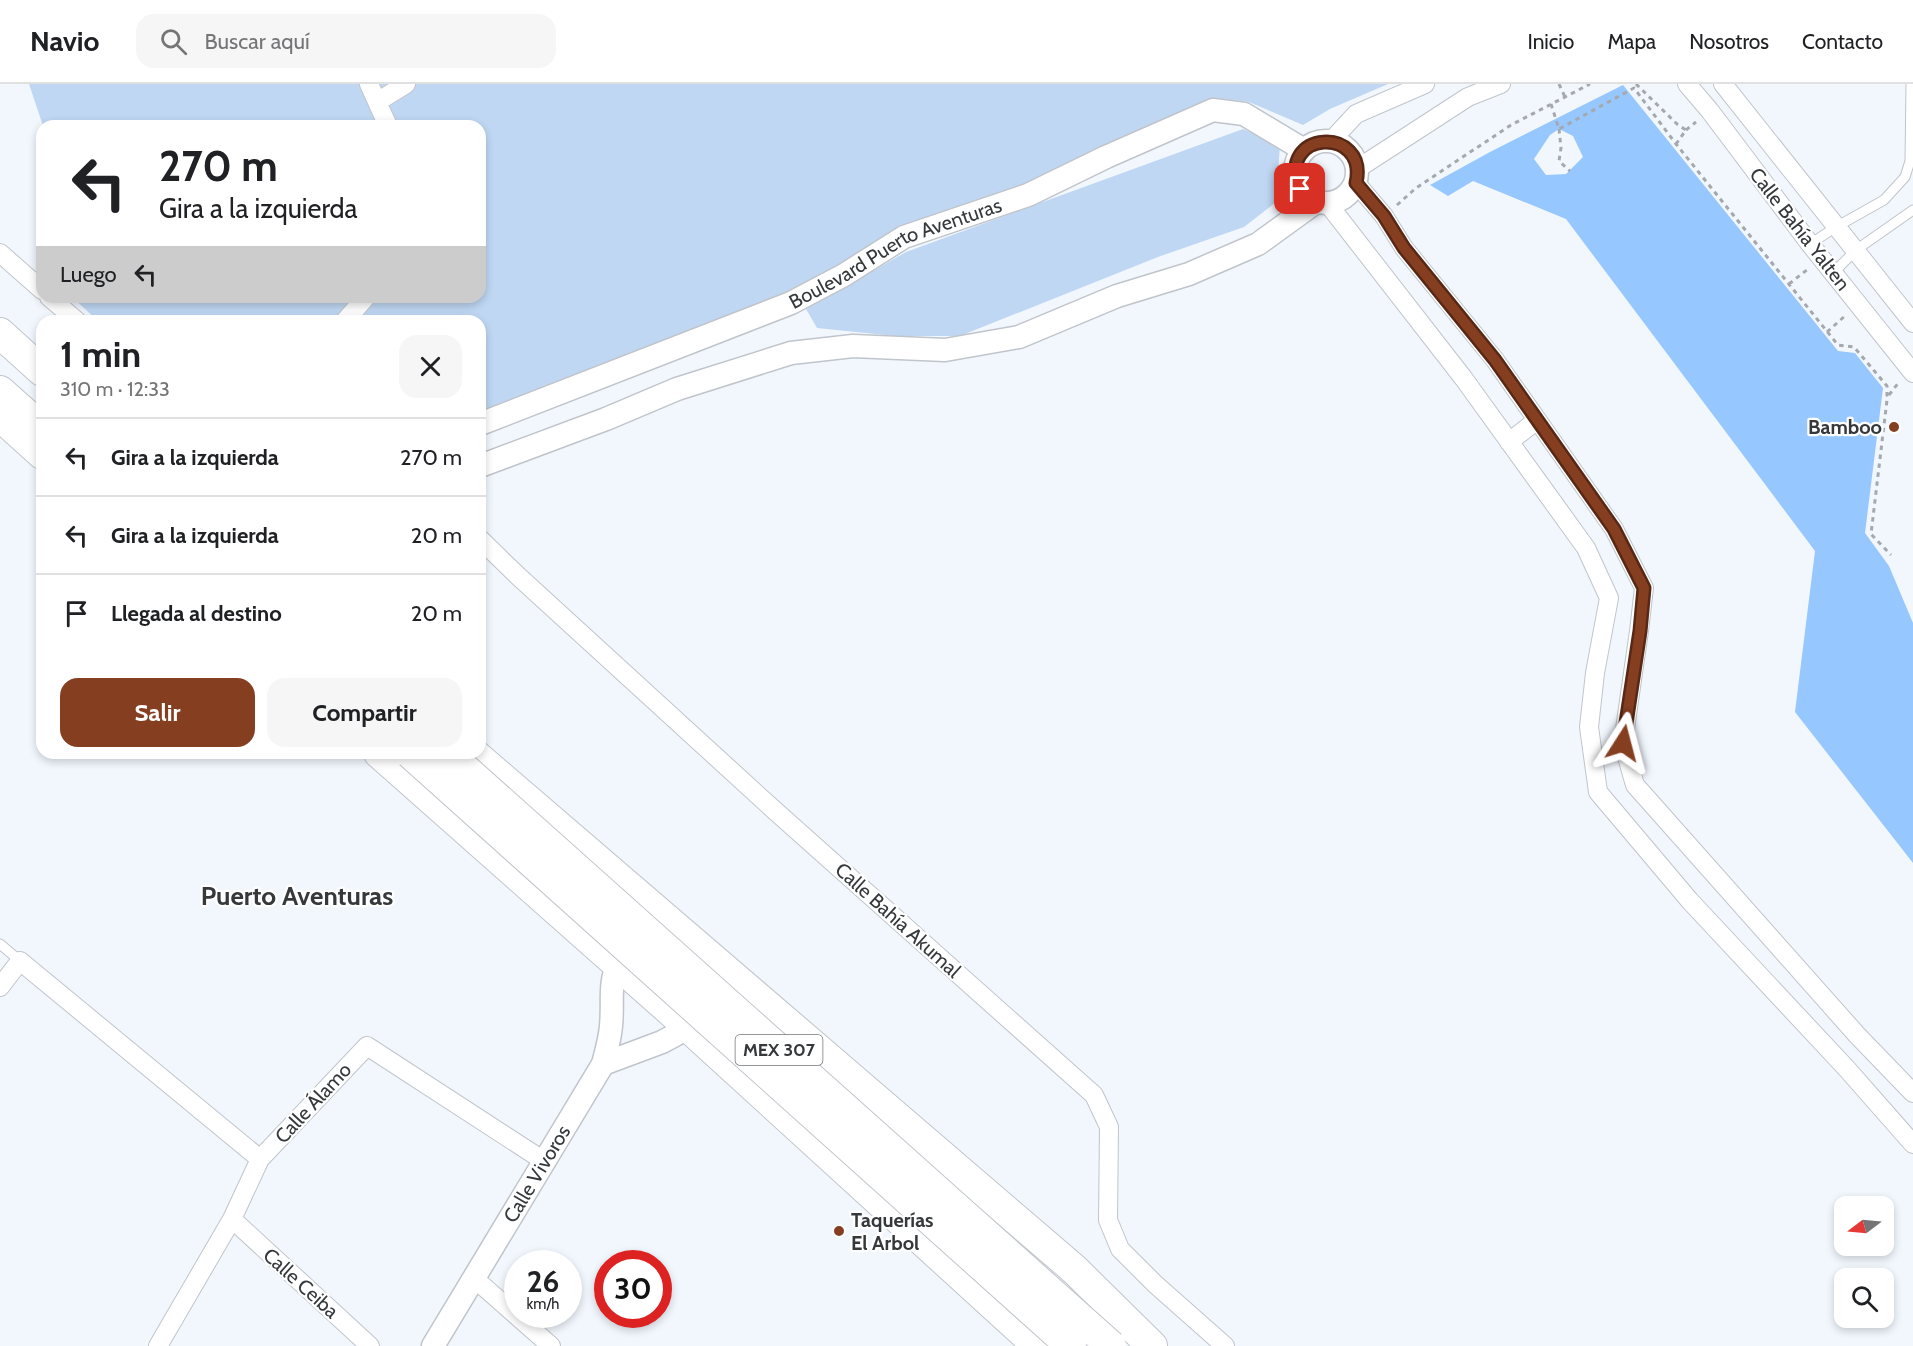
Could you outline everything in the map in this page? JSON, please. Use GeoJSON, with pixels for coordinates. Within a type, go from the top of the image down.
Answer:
{"type":"FeatureCollection","features":[{"type":"Feature","properties":{"kind":"highway"},"geometry":{"type":"LineString","coordinates":[[0,333],[36,366]]}},
{"type":"Feature","properties":{"kind":"highway"},"geometry":{"type":"LineString","coordinates":[[0,355],[36,386]]}},
{"type":"Feature","properties":{"kind":"highway"},"geometry":{"type":"LineString","coordinates":[[0,391],[36,423]]}},
{"type":"Feature","properties":{"kind":"highway"},"geometry":{"type":"LineString","coordinates":[[0,416],[36,449]]}},
{"type":"Feature","properties":{"kind":"highway"},"geometry":{"type":"LineString","coordinates":[[386,759],[686,1025],[1038,1346]]}},
{"type":"Feature","properties":{"kind":"highway","name":"MEX 307"},"geometry":{"type":"LineString","coordinates":[[417,759],[1071,1346]]}},
{"type":"Feature","properties":{"kind":"highway","name":"MEX 307"},"geometry":{"type":"LineString","coordinates":[[454,759],[1111,1346]]}},
{"type":"Feature","properties":{"kind":"highway"},"geometry":{"type":"LineString","coordinates":[[480,759],[1075,1270],[1152,1346]]}},
{"type":"Feature","properties":{"kind":"street"},"geometry":{"type":"LineString","coordinates":[[369,84],[385,120]]}},
{"type":"Feature","properties":{"kind":"street"},"geometry":{"type":"LineString","coordinates":[[377,102],[406,84]]}},
{"type":"Feature","properties":{"kind":"street"},"geometry":{"type":"LineString","coordinates":[[1331,141],[1356,114],[1425,84]]}},
{"type":"Feature","properties":{"kind":"street"},"geometry":{"type":"LineString","coordinates":[[486,464],[606,419],[677,389],[791,353],[853,346],[945,350],[1019,337],[1117,296],[1189,274],[1258,244],[1322,203],[1345,198],[1357,176],[1468,97],[1501,84]]}},
{"type":"Feature","properties":{"kind":"street","name":"Calle Bahía Yalten"},"geometry":{"type":"LineString","coordinates":[[1687,84],[1710,111],[1815,251],[1913,373]]}},
{"type":"Feature","properties":{"kind":"street","name":"Calle Bahía Yalten"},"geometry":{"type":"LineString","coordinates":[[1723,84],[1913,323]]}},
{"type":"Feature","properties":{"kind":"street","name":"Boulevard Puerto Aventuras"},"geometry":{"type":"LineString","coordinates":[[486,422],[791,303],[844,275],[904,237],[1028,195],[1106,157],[1213,110],[1244,114],[1304,150]]}},
{"type":"Feature","properties":{"kind":"street"},"geometry":{"type":"LineString","coordinates":[[1913,1093],[1857,1035],[1635,785],[1623,743],[1640,631],[1644,588],[1614,529],[1495,360],[1404,248],[1357,176],[1354,159],[1349,151],[1341,144],[1331,141],[1321,141],[1304,150],[1295,169],[1300,189],[1307,197],[1322,203],[1457,370],[1586,548],[1609,598],[1595,673],[1589,727],[1598,792],[1690,901],[1913,1144]]}},
{"type":"Feature","properties":{"kind":"street"},"geometry":{"type":"LineString","coordinates":[[0,253],[36,285]]}},
{"type":"Feature","properties":{"kind":"street"},"geometry":{"type":"LineString","coordinates":[[57,303],[70,315]]}},
{"type":"Feature","properties":{"kind":"street"},"geometry":{"type":"LineString","coordinates":[[350,315],[361,303]]}},
{"type":"Feature","properties":{"kind":"street"},"geometry":{"type":"LineString","coordinates":[[1509,442],[1537,420]]}},
{"type":"Feature","properties":{"kind":"street","name":"Calle Bahía Akumal"},"geometry":{"type":"LineString","coordinates":[[486,545],[773,808],[1095,1095],[1109,1127],[1108,1220],[1120,1250],[1225,1346]]}},
{"type":"Feature","properties":{"kind":"street"},"geometry":{"type":"LineString","coordinates":[[617,964],[634,939],[651,925],[668,920]]}},
{"type":"Feature","properties":{"kind":"street"},"geometry":{"type":"LineString","coordinates":[[0,987],[20,961],[260,1160]]}},
{"type":"Feature","properties":{"kind":"street"},"geometry":{"type":"LineString","coordinates":[[603,1064],[662,1042],[675,1035],[686,1025],[704,1002],[714,979],[715,962]]}},
{"type":"Feature","properties":{"kind":"street","name":"Calle Vivoros"},"geometry":{"type":"LineString","coordinates":[[433,1346],[603,1064],[611,1027],[611,982],[617,964]]}},
{"type":"Feature","properties":{"kind":"street"},"geometry":{"type":"LineString","coordinates":[[1791,1009],[1813,985]]}},
{"type":"Feature","properties":{"kind":"street","name":"Calle Álamo"},"geometry":{"type":"LineString","coordinates":[[158,1346],[232,1219],[260,1160],[368,1046],[544,1161]]}},
{"type":"Feature","properties":{"kind":"street","name":"Calle Ceiba"},"geometry":{"type":"LineString","coordinates":[[232,1219],[370,1346]]}},
{"type":"Feature","properties":{"kind":"street"},"geometry":{"type":"LineString","coordinates":[[475,1279],[551,1346]]}},
{"type":"Feature","properties":{"kind":"lane"},"geometry":{"type":"LineString","coordinates":[[1815,251],[1836,226],[1884,200],[1905,177],[1910,161],[1911,84]]}},
{"type":"Feature","properties":{"kind":"lane"},"geometry":{"type":"LineString","coordinates":[[1833,273],[1856,250],[1913,210]]}},
{"type":"Feature","properties":{"kind":"lane"},"geometry":{"type":"LineString","coordinates":[[0,944],[20,961]]}},
{"type":"Feature","properties":{"kind":"path"},"geometry":{"type":"LineString","coordinates":[[1559,84],[1565,97]]}},
{"type":"Feature","properties":{"kind":"path"},"geometry":{"type":"LineString","coordinates":[[1384,216],[1416,188],[1502,131],[1590,84]]}},
{"type":"Feature","properties":{"kind":"path"},"geometry":{"type":"LineString","coordinates":[[1636,84],[1686,130],[1676,144]]}},
{"type":"Feature","properties":{"kind":"path"},"geometry":{"type":"LineString","coordinates":[[1559,129],[1634,88],[1676,144],[1838,345],[1854,347],[1887,386],[1871,534],[1891,555]]}},
{"type":"Feature","properties":{"kind":"path"},"geometry":{"type":"LineString","coordinates":[[1551,105],[1559,129],[1561,148],[1559,160],[1570,171]]}},
{"type":"Feature","properties":{"kind":"path"},"geometry":{"type":"LineString","coordinates":[[1789,284],[1815,251]]}},
{"type":"Feature","properties":{"kind":"path"},"geometry":{"type":"LineString","coordinates":[[1827,332],[1859,304]]}},
{"type":"Feature","properties":{"kind":"shaded area"},"geometry":{"type":"Polygon","coordinates":[[[29,84],[1388,84],[1330,109],[1303,125],[1249,102],[1215,98],[1014,192],[825,275],[729,322],[486,412],[486,315],[92,315],[78,303],[486,303],[486,120],[41,120],[29,84]]]}},
{"type":"Feature","properties":{"kind":"shaded area"},"geometry":{"type":"Polygon","coordinates":[[[1243,129],[1280,145],[1276,202],[1244,227],[1158,257],[960,336],[895,336],[817,328],[806,309],[906,252],[1243,129]]]}},
{"type":"Feature","properties":{"kind":"water"},"geometry":{"type":"Polygon","coordinates":[[[1623,85],[1838,351],[1855,353],[1883,388],[1865,533],[1889,566],[1913,623],[1913,863],[1795,712],[1815,551],[1566,219],[1473,181],[1448,196],[1430,185],[1623,85]],[[1559,129],[1550,135],[1534,159],[1546,175],[1566,174],[1583,157],[1573,136],[1559,129]]]}},
{"type":"Feature","properties":{"kind":"place","name":"Bamboo"},"geometry":{"type":"Point","coordinates":[1894,427]}},
{"type":"Feature","properties":{"kind":"place","name":"Taquerías El Arbol"},"geometry":{"type":"Point","coordinates":[839,1231]}},
{"type":"Feature","properties":{"kind":"district","name":"Puerto Aventuras"},"geometry":{"type":"Point","coordinates":[297,896]}},
{"type":"Feature","properties":{"kind":"route"},"geometry":{"type":"LineString","coordinates":[[1300,189],[1295,169],[1304,150],[1321,141],[1331,141],[1341,144],[1349,151],[1357,169],[1356,183],[1384,216],[1404,248],[1495,360],[1614,529],[1644,588],[1640,631],[1623,743]]}}]}
